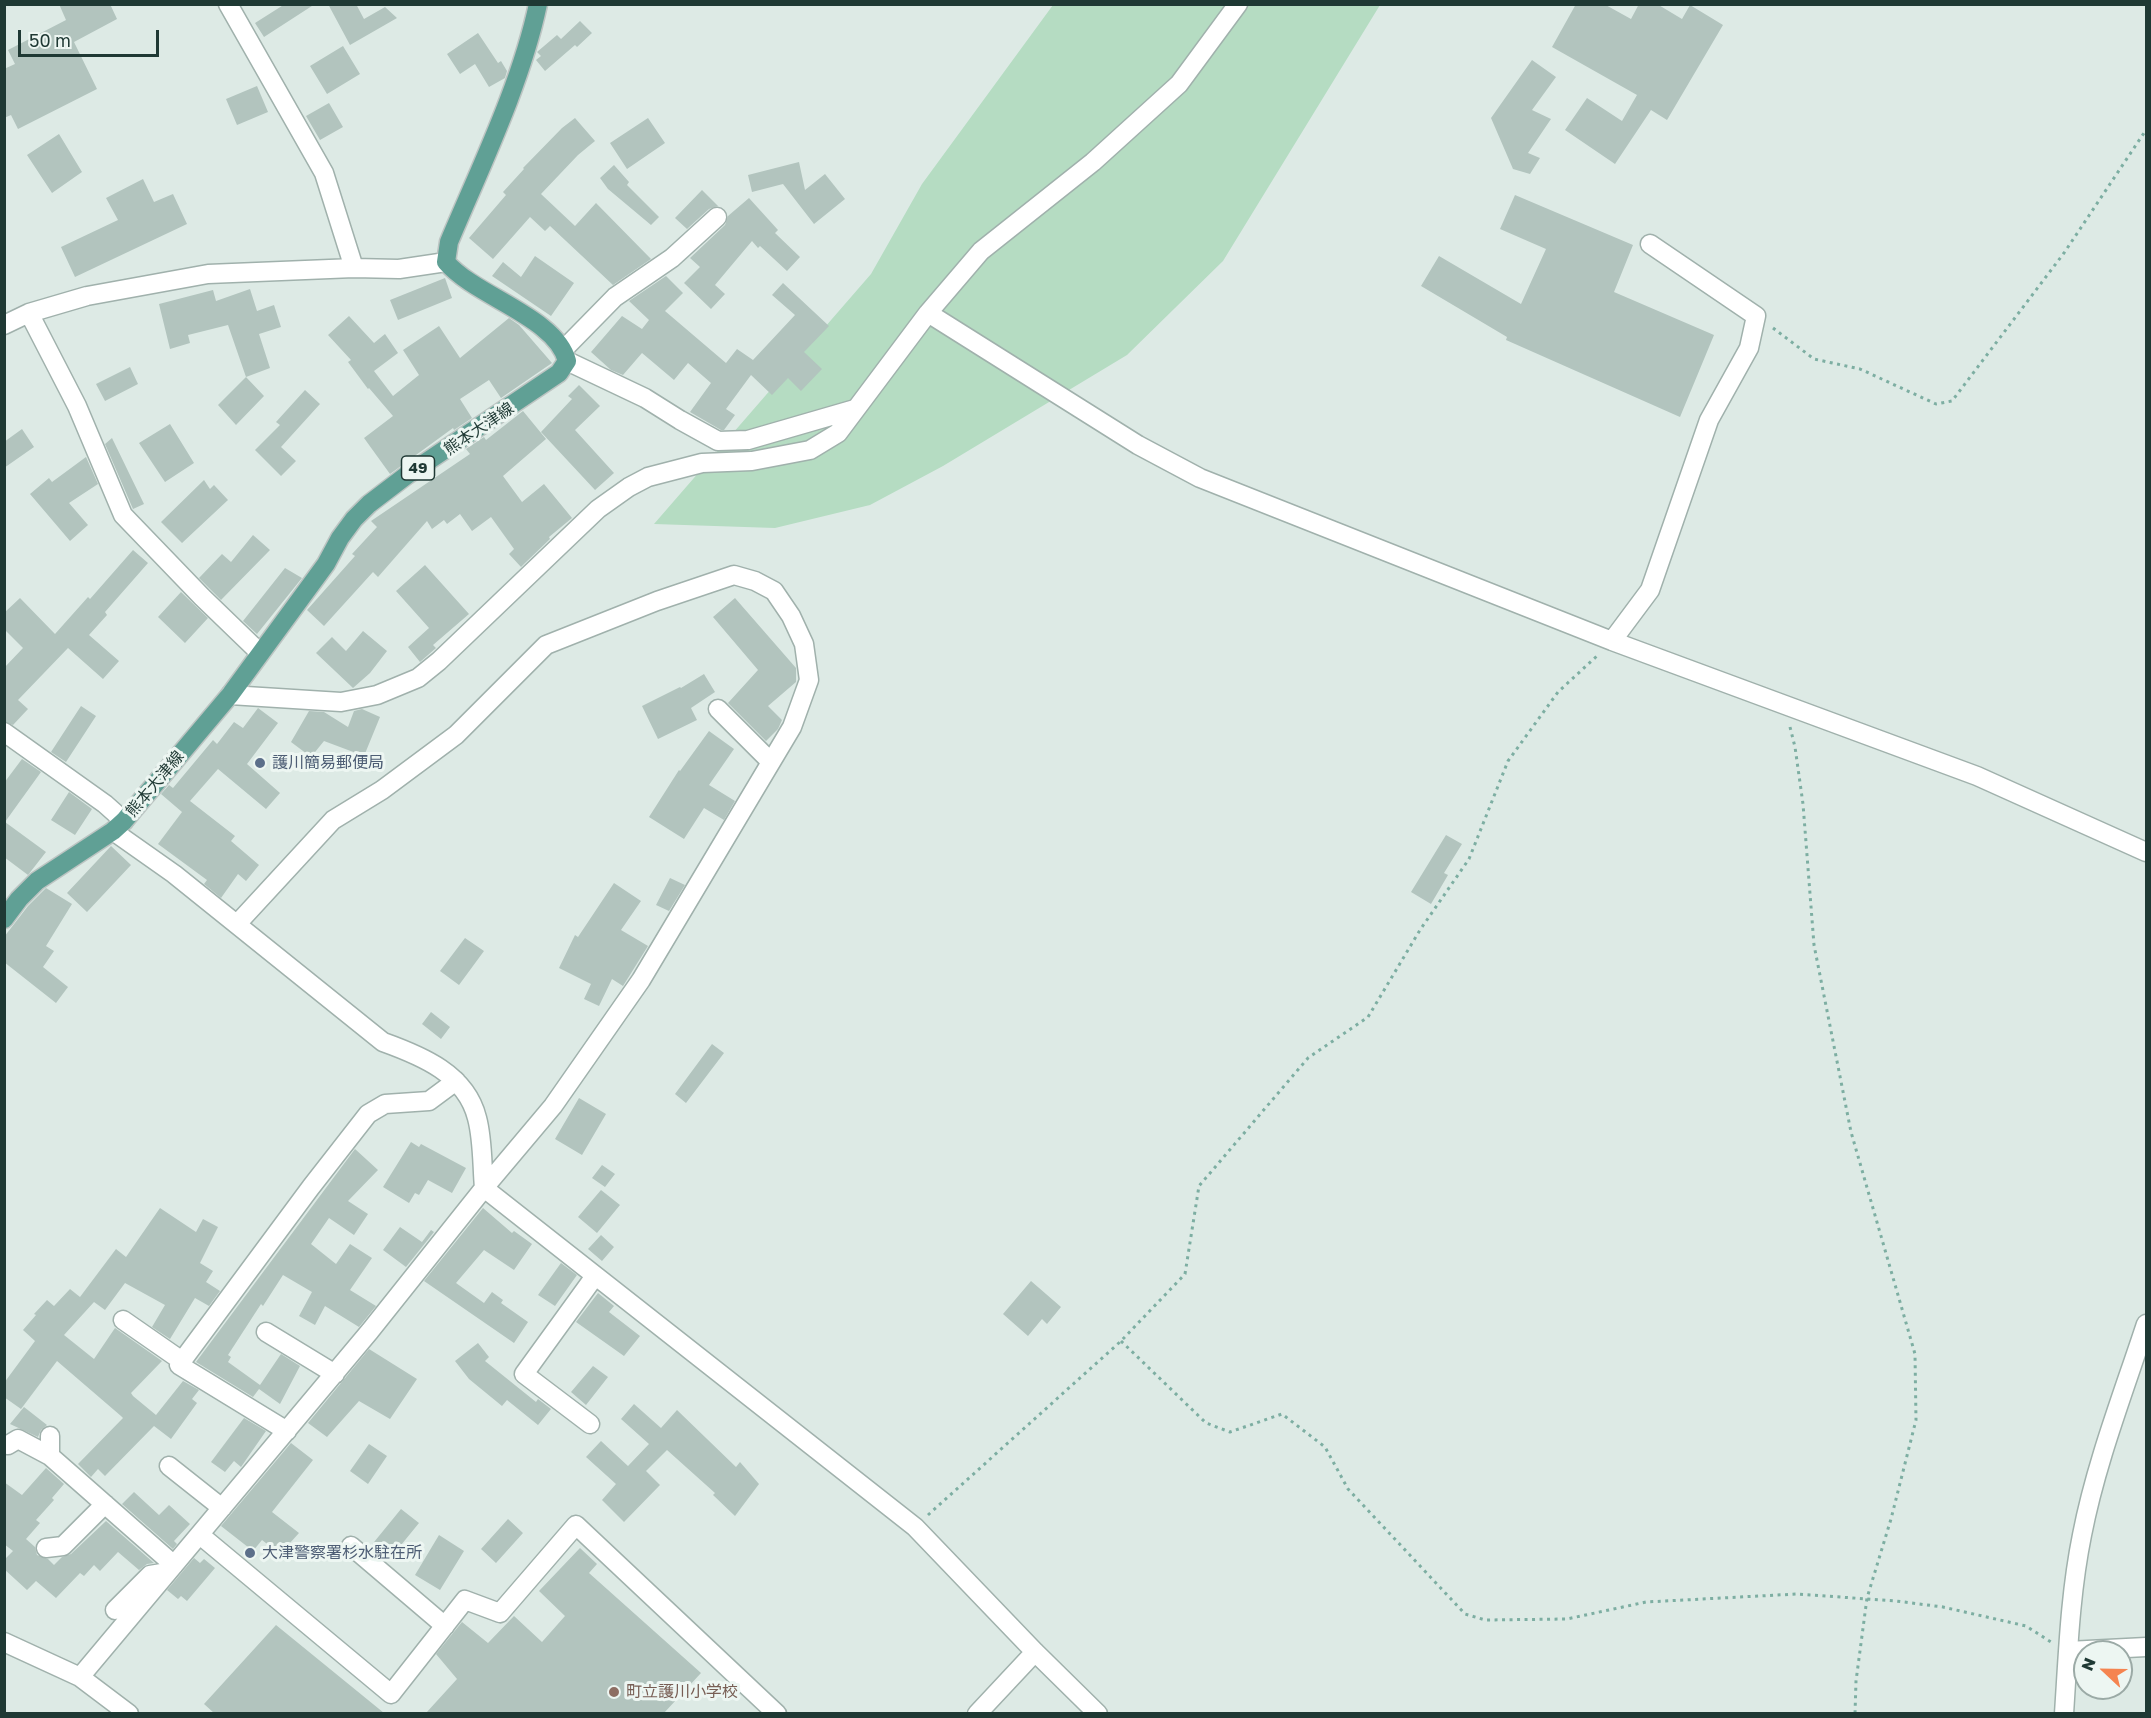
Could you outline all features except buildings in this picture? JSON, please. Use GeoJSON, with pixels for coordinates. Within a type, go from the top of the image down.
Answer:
{"type":"FeatureCollection","features":[{"type":"Feature","properties":{"kind":"main road"},"geometry":{"type":"LineString","coordinates":[[538,4],[532,34],[500,120],[449,242],[446,262],[467,282],[532,318],[566,355]]}},
{"type":"Feature","properties":{"kind":"main road","name":"熊本大津線"},"geometry":{"type":"LineString","coordinates":[[4,919],[37,881],[118,826],[230,695],[326,564],[354,519],[369,504],[407,475],[559,373],[566,355]]}},
{"type":"Feature","properties":{"kind":"street"},"geometry":{"type":"LineString","coordinates":[[228,4],[324,173],[354,268]]}},
{"type":"Feature","properties":{"kind":"street"},"geometry":{"type":"LineString","coordinates":[[230,695],[341,702],[377,695],[418,678],[439,661],[598,509],[628,487],[648,477],[702,463],[752,461],[810,450],[838,433],[928,314],[981,251],[1093,162],[1179,84],[1238,4]]}},
{"type":"Feature","properties":{"kind":"street"},"geometry":{"type":"LineString","coordinates":[[717,217],[672,258],[615,297],[566,355],[718,441],[748,440],[855,409]]}},
{"type":"Feature","properties":{"kind":"street"},"geometry":{"type":"LineString","coordinates":[[1612,641],[1650,590],[1709,420],[1749,348],[1756,316],[1650,243]]}},
{"type":"Feature","properties":{"kind":"street"},"geometry":{"type":"LineString","coordinates":[[4,325],[29,313],[87,296],[208,274],[354,268],[399,270],[446,262]]}},
{"type":"Feature","properties":{"kind":"street"},"geometry":{"type":"LineString","coordinates":[[29,313],[77,405],[123,516],[260,653]]}},
{"type":"Feature","properties":{"kind":"street"},"geometry":{"type":"LineString","coordinates":[[928,314],[1138,444],[1200,478],[1612,641],[1977,776],[2146,852]]}},
{"type":"Feature","properties":{"kind":"street"},"geometry":{"type":"LineString","coordinates":[[80,1677],[335,1374],[484,1188],[553,1107],[642,980],[792,727],[809,680],[804,644],[791,616],[774,591],[754,581],[734,575],[657,601],[546,645],[456,735],[382,790],[333,820],[237,924]]}},
{"type":"Feature","properties":{"kind":"street"},"geometry":{"type":"LineString","coordinates":[[718,709],[771,762]]}},
{"type":"Feature","properties":{"kind":"street"},"geometry":{"type":"LineString","coordinates":[[4,732],[105,804],[118,826],[174,874],[383,1042],[416,1054],[464,1088],[473,1104],[478,1120],[484,1188],[915,1527],[1035,1652],[1098,1713]]}},
{"type":"Feature","properties":{"kind":"street"},"geometry":{"type":"LineString","coordinates":[[287,1431],[179,1365],[368,1114],[385,1104],[429,1101],[456,1081]]}},
{"type":"Feature","properties":{"kind":"street"},"geometry":{"type":"LineString","coordinates":[[590,1424],[524,1374],[595,1276]]}},
{"type":"Feature","properties":{"kind":"street"},"geometry":{"type":"LineString","coordinates":[[123,1320],[182,1361]]}},
{"type":"Feature","properties":{"kind":"street"},"geometry":{"type":"LineString","coordinates":[[2064,1713],[2072,1593],[2082,1535],[2096,1479],[2146,1324]]}},
{"type":"Feature","properties":{"kind":"street"},"geometry":{"type":"LineString","coordinates":[[266,1332],[335,1374]]}},
{"type":"Feature","properties":{"kind":"street"},"geometry":{"type":"LineString","coordinates":[[50,1436],[50,1456]]}},
{"type":"Feature","properties":{"kind":"street"},"geometry":{"type":"LineString","coordinates":[[8,1445],[18,1439],[50,1456],[105,1504],[172,1568]]}},
{"type":"Feature","properties":{"kind":"street"},"geometry":{"type":"LineString","coordinates":[[168,1466],[222,1508]]}},
{"type":"Feature","properties":{"kind":"street"},"geometry":{"type":"LineString","coordinates":[[46,1548],[63,1546],[105,1504]]}},
{"type":"Feature","properties":{"kind":"street"},"geometry":{"type":"LineString","coordinates":[[200,1535],[391,1694],[465,1600],[500,1613],[576,1526],[777,1713]]}},
{"type":"Feature","properties":{"kind":"street"},"geometry":{"type":"LineString","coordinates":[[351,1546],[445,1626]]}},
{"type":"Feature","properties":{"kind":"street"},"geometry":{"type":"LineString","coordinates":[[116,1610],[150,1575],[172,1568]]}},
{"type":"Feature","properties":{"kind":"street"},"geometry":{"type":"LineString","coordinates":[[4,1641],[80,1677],[129,1713]]}},
{"type":"Feature","properties":{"kind":"street"},"geometry":{"type":"LineString","coordinates":[[2068,1651],[2146,1647]]}},
{"type":"Feature","properties":{"kind":"street"},"geometry":{"type":"LineString","coordinates":[[983,1711],[1035,1652]]}},
{"type":"Feature","properties":{"kind":"path"},"geometry":{"type":"LineString","coordinates":[[1756,316],[1814,359],[1860,369],[1936,404],[1952,401],[2064,253],[2146,130]]}},
{"type":"Feature","properties":{"kind":"path"},"geometry":{"type":"LineString","coordinates":[[915,1527],[1121,1341],[1185,1274],[1198,1186],[1308,1058],[1368,1017],[1420,930],[1469,859],[1508,761],[1558,692],[1612,641]]}},
{"type":"Feature","properties":{"kind":"path"},"geometry":{"type":"LineString","coordinates":[[1785,705],[1795,747],[1803,804],[1814,945],[1851,1132],[1915,1354],[1916,1420],[1891,1519],[1867,1599],[1856,1681],[1855,1713]]}},
{"type":"Feature","properties":{"kind":"path"},"geometry":{"type":"LineString","coordinates":[[1121,1341],[1206,1423],[1230,1432],[1282,1414],[1325,1446],[1348,1489],[1465,1614],[1485,1620],[1567,1619],[1646,1602],[1797,1594],[1943,1607],[1991,1617],[2026,1626],[2068,1651]]}},
{"type":"Feature","properties":{"kind":"green space"},"geometry":{"type":"Polygon","coordinates":[[[1053,5],[1380,5],[1223,261],[1127,355],[943,466],[870,505],[775,528],[654,524],[871,274],[922,184],[1053,5]]]}},
{"type":"Feature","properties":{"kind":"place","name":"護川簡易郵便局"},"geometry":{"type":"Point","coordinates":[260,763]}},
{"type":"Feature","properties":{"kind":"place","name":"大津警察署杉水駐在所"},"geometry":{"type":"Point","coordinates":[250,1553]}},
{"type":"Feature","properties":{"kind":"place","name":"町立護川小学校"},"geometry":{"type":"Point","coordinates":[614,1692]}}]}
